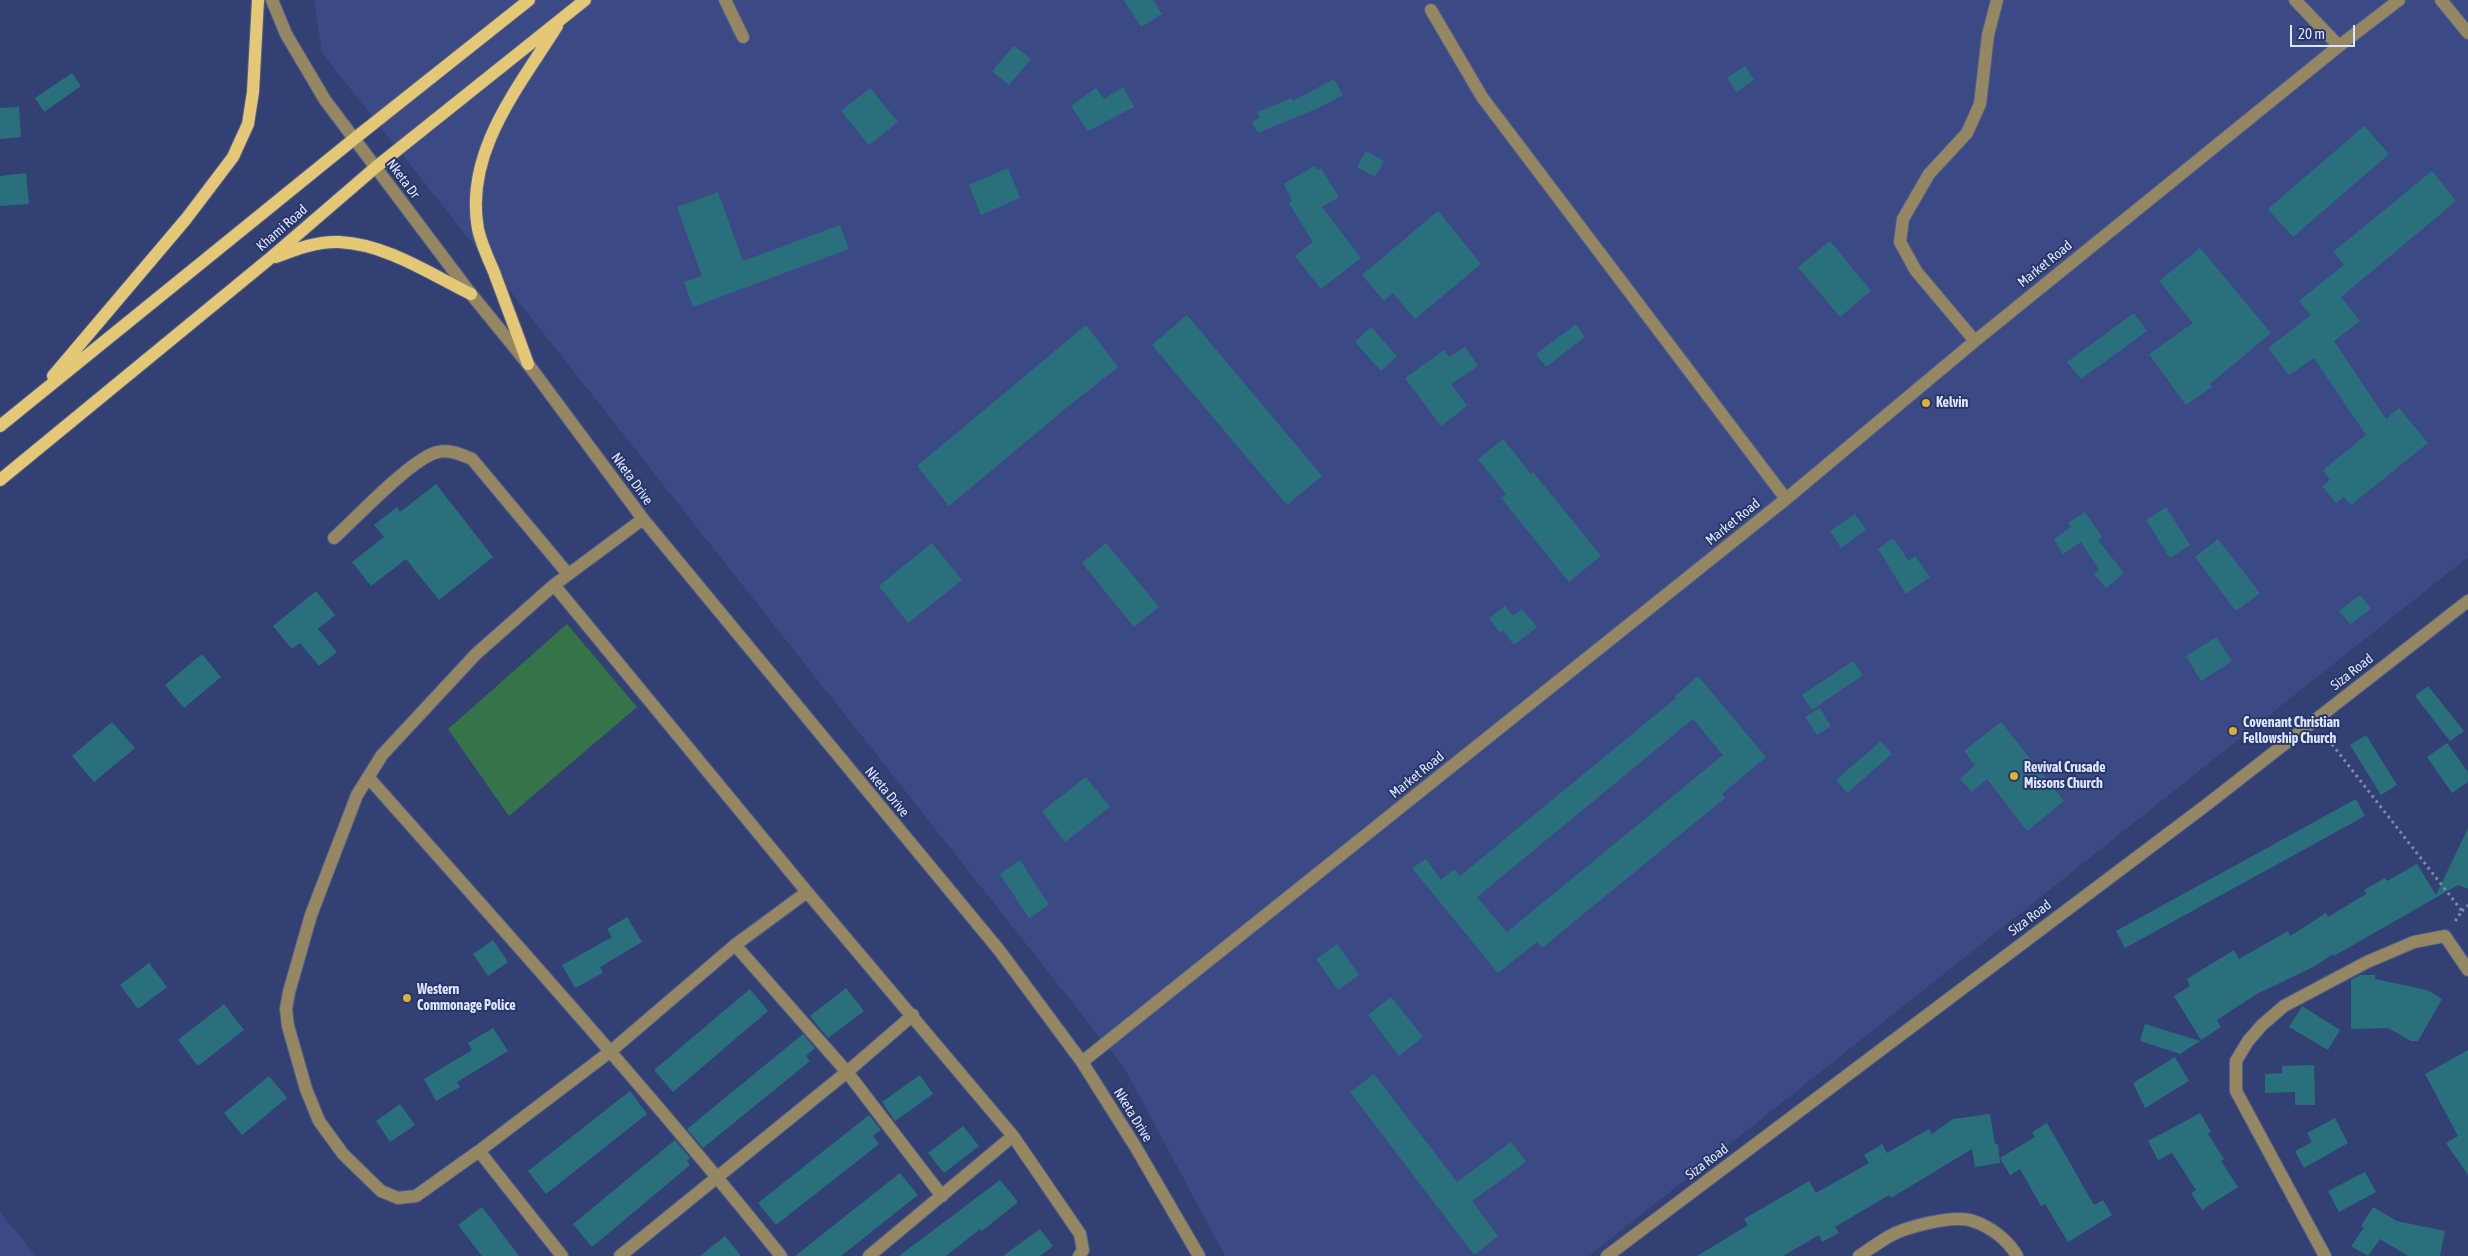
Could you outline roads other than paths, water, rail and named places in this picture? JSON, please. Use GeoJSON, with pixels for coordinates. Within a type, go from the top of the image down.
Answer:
{"type":"FeatureCollection","features":[{"type":"Feature","properties":{"kind":"main road"},"geometry":{"type":"LineString","coordinates":[[35,397],[186,219],[233,157],[248,124],[253,92],[258,0]]}},
{"type":"Feature","properties":{"kind":"main road","name":"Khami Road"},"geometry":{"type":"LineString","coordinates":[[0,426],[354,139],[529,0]]}},
{"type":"Feature","properties":{"kind":"main road","name":"Khami Road"},"geometry":{"type":"LineString","coordinates":[[0,480],[268,260],[376,167],[585,0]]}},
{"type":"Feature","properties":{"kind":"main road"},"geometry":{"type":"LineString","coordinates":[[528,364],[478,230],[475,204],[477,178],[486,145],[496,124],[562,17]]}},
{"type":"Feature","properties":{"kind":"main road"},"geometry":{"type":"LineString","coordinates":[[268,260],[314,244],[339,242],[372,248],[400,258],[471,294]]}},
{"type":"Feature","properties":{"kind":"street","name":"Nketa Dr"},"geometry":{"type":"LineString","coordinates":[[272,0],[286,34],[354,139],[471,294],[528,364]]}},
{"type":"Feature","properties":{"kind":"street"},"geometry":{"type":"LineString","coordinates":[[725,0],[743,37]]}},
{"type":"Feature","properties":{"kind":"street"},"geometry":{"type":"LineString","coordinates":[[1975,341],[1916,271],[1900,242],[1903,219],[1929,174],[1967,133],[1980,104],[1988,35],[1996,0]]}},
{"type":"Feature","properties":{"kind":"street"},"geometry":{"type":"LineString","coordinates":[[2295,0],[2339,46]]}},
{"type":"Feature","properties":{"kind":"street","name":"Market Road"},"geometry":{"type":"LineString","coordinates":[[1082,1062],[1786,499],[1975,341],[2339,46],[2399,0]]}},
{"type":"Feature","properties":{"kind":"street"},"geometry":{"type":"LineString","coordinates":[[2441,0],[2468,33]]}},
{"type":"Feature","properties":{"kind":"street"},"geometry":{"type":"LineString","coordinates":[[1431,10],[1482,97],[1786,499]]}},
{"type":"Feature","properties":{"kind":"street","name":"Nketa Drive"},"geometry":{"type":"LineString","coordinates":[[528,364],[643,519],[999,950],[1082,1062],[1135,1146],[1199,1256]]}},
{"type":"Feature","properties":{"kind":"street"},"geometry":{"type":"LineString","coordinates":[[334,538],[417,461],[439,451],[457,453],[472,459],[568,574]]}},
{"type":"Feature","properties":{"kind":"street"},"geometry":{"type":"LineString","coordinates":[[643,519],[554,585],[476,654],[382,755],[357,795],[311,915],[286,1009],[288,1026],[306,1089],[319,1121],[343,1154],[380,1191],[398,1198],[416,1196],[611,1051],[735,945],[807,892]]}},
{"type":"Feature","properties":{"kind":"street"},"geometry":{"type":"LineString","coordinates":[[554,585],[807,892],[913,1015],[1013,1136],[1080,1234],[1083,1250],[1079,1256]]}},
{"type":"Feature","properties":{"kind":"street","name":"Siza Road"},"geometry":{"type":"LineString","coordinates":[[1608,1256],[2205,806],[2468,601]]}},
{"type":"Feature","properties":{"kind":"street"},"geometry":{"type":"LineString","coordinates":[[368,777],[611,1051],[717,1176],[781,1256]]}},
{"type":"Feature","properties":{"kind":"street"},"geometry":{"type":"LineString","coordinates":[[2325,1256],[2236,1091],[2236,1061],[2248,1041],[2262,1025],[2284,1006],[2367,962],[2414,942],[2445,936],[2468,970]]}},
{"type":"Feature","properties":{"kind":"street"},"geometry":{"type":"LineString","coordinates":[[735,945],[847,1072],[942,1196]]}},
{"type":"Feature","properties":{"kind":"street"},"geometry":{"type":"LineString","coordinates":[[620,1256],[847,1072],[913,1015]]}},
{"type":"Feature","properties":{"kind":"street"},"geometry":{"type":"LineString","coordinates":[[869,1256],[1013,1136]]}},
{"type":"Feature","properties":{"kind":"street"},"geometry":{"type":"LineString","coordinates":[[479,1151],[562,1256]]}},
{"type":"Feature","properties":{"kind":"street"},"geometry":{"type":"LineString","coordinates":[[1858,1256],[1889,1236],[1917,1226],[1946,1220],[1971,1220],[1994,1230],[2017,1256]]}},
{"type":"Feature","properties":{"kind":"place","name":"Kelvin"},"geometry":{"type":"Point","coordinates":[1926,403]}},
{"type":"Feature","properties":{"kind":"place","name":"Covenant Christian Fellowship Church"},"geometry":{"type":"Point","coordinates":[2233,731]}},
{"type":"Feature","properties":{"kind":"place","name":"Revival Crusade Missons Church"},"geometry":{"type":"Point","coordinates":[2014,776]}},
{"type":"Feature","properties":{"kind":"place","name":"Western Commonage Police"},"geometry":{"type":"Point","coordinates":[407,998]}}]}
